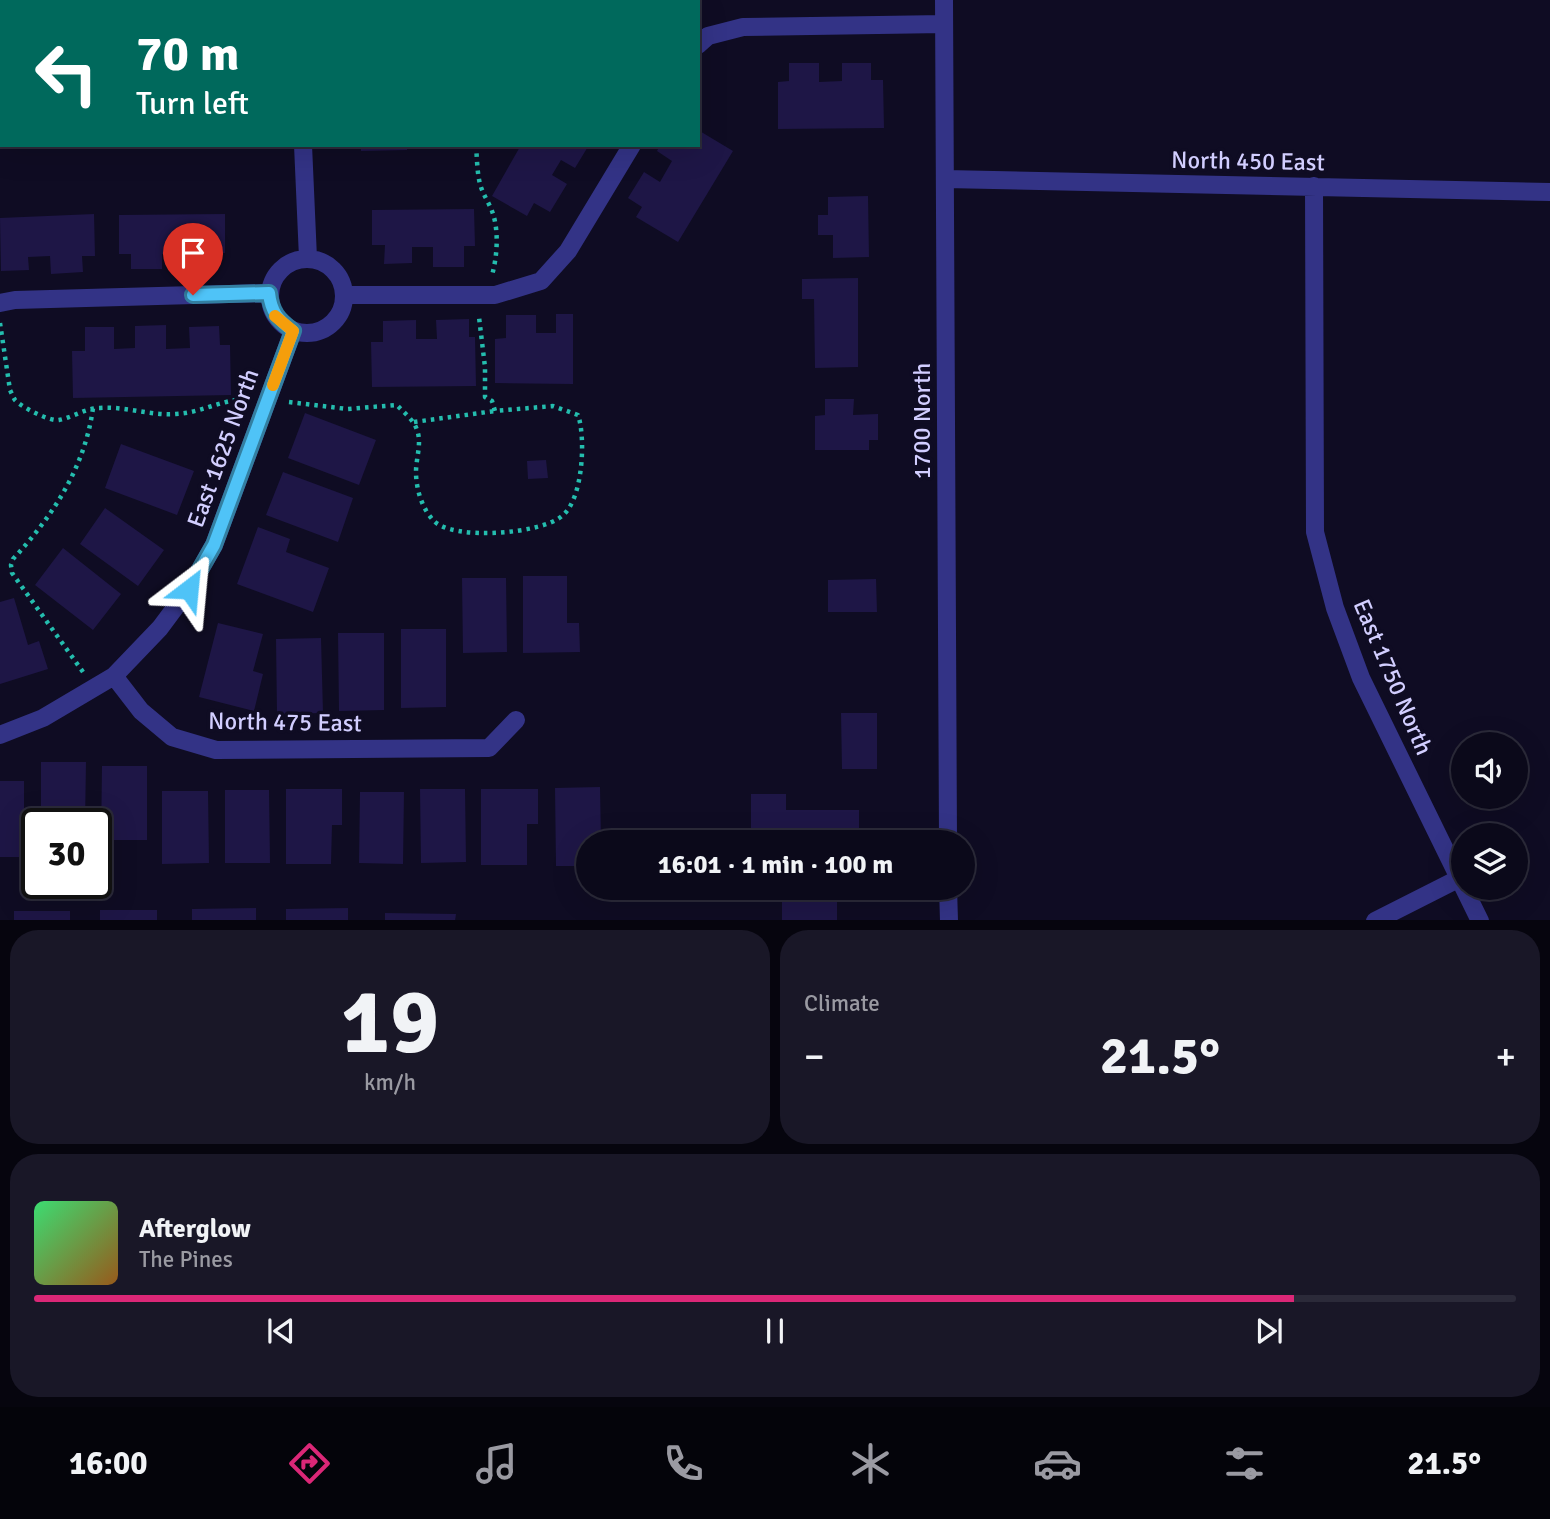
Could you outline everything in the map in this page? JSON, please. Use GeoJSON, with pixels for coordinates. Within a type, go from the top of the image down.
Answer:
{"type":"FeatureCollection","features":[{"type":"Feature","properties":{"kind":"street","name":"1700 North"},"geometry":{"type":"LineString","coordinates":[[944,0],[948,830]]}},
{"type":"Feature","properties":{"kind":"street"},"geometry":{"type":"LineString","coordinates":[[700,44],[708,36],[743,27],[944,24]]}},
{"type":"Feature","properties":{"kind":"street"},"geometry":{"type":"LineString","coordinates":[[303,147],[308,258]]}},
{"type":"Feature","properties":{"kind":"street"},"geometry":{"type":"LineString","coordinates":[[345,295],[495,295],[541,281],[568,251],[631,147]]}},
{"type":"Feature","properties":{"kind":"street","name":"North 450 East"},"geometry":{"type":"LineString","coordinates":[[945,179],[1550,192]]}},
{"type":"Feature","properties":{"kind":"street","name":"East 1750 North"},"geometry":{"type":"LineString","coordinates":[[1314,186],[1315,532],[1335,608],[1361,678],[1451,864]]}},
{"type":"Feature","properties":{"kind":"street"},"geometry":{"type":"LineString","coordinates":[[308,258],[321,261],[332,268],[342,281],[345,295],[342,312],[331,326],[320,332],[305,334],[293,331],[277,320],[270,306],[269,293],[273,279],[282,268],[295,260],[308,258]]}},
{"type":"Feature","properties":{"kind":"street"},"geometry":{"type":"LineString","coordinates":[[0,303],[15,300],[269,293]]}},
{"type":"Feature","properties":{"kind":"street","name":"East 1625 North"},"geometry":{"type":"LineString","coordinates":[[114,676],[160,628],[189,589],[214,545],[293,331]]}},
{"type":"Feature","properties":{"kind":"street"},"geometry":{"type":"LineString","coordinates":[[0,735],[43,718],[114,676]]}},
{"type":"Feature","properties":{"kind":"street","name":"North 475 East"},"geometry":{"type":"LineString","coordinates":[[114,676],[141,710],[172,737],[216,750],[489,748],[516,720]]}},
{"type":"Feature","properties":{"kind":"street"},"geometry":{"type":"LineString","coordinates":[[1375,920],[1451,882]]}},
{"type":"Feature","properties":{"kind":"street"},"geometry":{"type":"LineString","coordinates":[[948,900],[948,920]]}},
{"type":"Feature","properties":{"kind":"street","name":"East 1750 North"},"geometry":{"type":"LineString","coordinates":[[1469,900],[1480,920]]}},
{"type":"Feature","properties":{"kind":"path"},"geometry":{"type":"LineString","coordinates":[[476,147],[479,180],[493,214],[496,236],[495,264],[491,279]]}},
{"type":"Feature","properties":{"kind":"path"},"geometry":{"type":"LineString","coordinates":[[479,317],[485,367],[485,397],[492,401],[495,411]]}},
{"type":"Feature","properties":{"kind":"path"},"geometry":{"type":"LineString","coordinates":[[0,323],[10,390],[15,400],[50,420],[58,421],[93,408],[122,408],[157,415],[176,414],[246,399]]}},
{"type":"Feature","properties":{"kind":"path"},"geometry":{"type":"LineString","coordinates":[[286,402],[347,409],[397,405],[414,422],[419,442],[416,474],[424,508],[435,522],[448,530],[482,534],[533,528],[562,516],[573,503],[579,487],[581,425],[578,415],[553,407],[495,411],[414,422]]}},
{"type":"Feature","properties":{"kind":"path"},"geometry":{"type":"LineString","coordinates":[[83,672],[12,573],[11,565],[13,559],[41,527],[73,476],[89,438],[93,408]]}},
{"type":"Feature","properties":{"kind":"building"},"geometry":{"type":"Polygon","coordinates":[[[789,63],[819,63],[819,82],[842,81],[842,63],[871,63],[871,80],[883,80],[884,128],[778,129],[778,82],[789,81],[789,63]]]}},
{"type":"Feature","properties":{"kind":"building"},"geometry":{"type":"Polygon","coordinates":[[[700,131],[733,151],[678,242],[636,217],[642,207],[628,198],[644,172],[660,182],[672,161],[657,151],[659,147],[700,147],[700,131]]]}},
{"type":"Feature","properties":{"kind":"building"},"geometry":{"type":"Polygon","coordinates":[[[361,147],[407,147],[407,150],[361,151],[361,147]]]}},
{"type":"Feature","properties":{"kind":"building"},"geometry":{"type":"Polygon","coordinates":[[[520,147],[588,147],[575,168],[561,160],[552,175],[567,184],[550,212],[534,203],[527,216],[492,196],[520,147]]]}},
{"type":"Feature","properties":{"kind":"building"},"geometry":{"type":"Polygon","coordinates":[[[868,196],[869,257],[833,258],[833,235],[818,235],[818,215],[828,215],[828,197],[868,196]]]}},
{"type":"Feature","properties":{"kind":"building"},"geometry":{"type":"Polygon","coordinates":[[[474,209],[475,246],[464,246],[464,267],[433,267],[433,247],[412,247],[412,263],[384,264],[385,245],[372,245],[372,210],[474,209]]]}},
{"type":"Feature","properties":{"kind":"building"},"geometry":{"type":"Polygon","coordinates":[[[94,214],[95,256],[82,256],[83,272],[51,274],[50,256],[28,257],[29,270],[1,271],[0,218],[94,214]]]}},
{"type":"Feature","properties":{"kind":"building"},"geometry":{"type":"Polygon","coordinates":[[[225,214],[225,253],[211,253],[212,270],[183,271],[183,254],[162,254],[162,269],[131,269],[131,254],[119,254],[119,215],[225,214]]]}},
{"type":"Feature","properties":{"kind":"building"},"geometry":{"type":"Polygon","coordinates":[[[858,278],[858,367],[815,368],[814,299],[802,299],[802,279],[858,278]]]}},
{"type":"Feature","properties":{"kind":"building"},"geometry":{"type":"Polygon","coordinates":[[[556,314],[573,314],[573,384],[495,383],[495,339],[506,338],[506,315],[536,315],[536,333],[556,333],[556,314]]]}},
{"type":"Feature","properties":{"kind":"building"},"geometry":{"type":"Polygon","coordinates":[[[469,319],[469,337],[475,337],[476,386],[372,387],[371,342],[383,342],[383,321],[416,320],[416,339],[437,339],[436,320],[469,319]]]}},
{"type":"Feature","properties":{"kind":"building"},"geometry":{"type":"Polygon","coordinates":[[[166,325],[166,349],[190,348],[189,327],[219,326],[220,345],[230,345],[231,395],[73,398],[72,351],[85,351],[85,327],[114,327],[114,349],[135,348],[135,326],[166,325]]]}},
{"type":"Feature","properties":{"kind":"building"},"geometry":{"type":"Polygon","coordinates":[[[825,399],[854,399],[853,415],[878,414],[878,440],[869,440],[869,450],[815,450],[815,416],[825,415],[825,399]]]}},
{"type":"Feature","properties":{"kind":"building"},"geometry":{"type":"Polygon","coordinates":[[[305,413],[376,440],[359,485],[288,458],[305,413]]]}},
{"type":"Feature","properties":{"kind":"building"},"geometry":{"type":"Polygon","coordinates":[[[121,444],[194,471],[177,515],[105,488],[121,444]]]}},
{"type":"Feature","properties":{"kind":"building"},"geometry":{"type":"Polygon","coordinates":[[[546,460],[548,478],[528,479],[527,461],[546,460]]]}},
{"type":"Feature","properties":{"kind":"building"},"geometry":{"type":"Polygon","coordinates":[[[283,472],[353,498],[338,542],[266,515],[283,472]]]}},
{"type":"Feature","properties":{"kind":"building"},"geometry":{"type":"Polygon","coordinates":[[[105,508],[164,550],[138,586],[80,544],[105,508]]]}},
{"type":"Feature","properties":{"kind":"building"},"geometry":{"type":"Polygon","coordinates":[[[258,527],[290,539],[286,552],[329,568],[313,612],[237,584],[258,527]]]}},
{"type":"Feature","properties":{"kind":"building"},"geometry":{"type":"Polygon","coordinates":[[[63,548],[121,594],[93,630],[35,585],[63,548]]]}},
{"type":"Feature","properties":{"kind":"building"},"geometry":{"type":"Polygon","coordinates":[[[523,576],[567,576],[567,623],[579,623],[580,652],[523,653],[523,576]]]}},
{"type":"Feature","properties":{"kind":"building"},"geometry":{"type":"Polygon","coordinates":[[[462,578],[506,578],[507,652],[463,653],[462,578]]]}},
{"type":"Feature","properties":{"kind":"building"},"geometry":{"type":"Polygon","coordinates":[[[876,579],[877,612],[828,612],[828,580],[876,579]]]}},
{"type":"Feature","properties":{"kind":"building"},"geometry":{"type":"Polygon","coordinates":[[[14,598],[28,645],[39,641],[48,669],[0,684],[0,602],[14,598]]]}},
{"type":"Feature","properties":{"kind":"building"},"geometry":{"type":"Polygon","coordinates":[[[218,623],[263,634],[253,671],[263,674],[254,711],[199,697],[218,623]]]}},
{"type":"Feature","properties":{"kind":"building"},"geometry":{"type":"Polygon","coordinates":[[[401,629],[446,629],[446,707],[401,708],[401,629]]]}},
{"type":"Feature","properties":{"kind":"building"},"geometry":{"type":"Polygon","coordinates":[[[338,633],[384,633],[384,710],[339,711],[338,633]]]}},
{"type":"Feature","properties":{"kind":"building"},"geometry":{"type":"Polygon","coordinates":[[[321,638],[323,713],[277,714],[276,639],[321,638]]]}},
{"type":"Feature","properties":{"kind":"building"},"geometry":{"type":"Polygon","coordinates":[[[841,713],[877,713],[877,769],[842,769],[841,713]]]}},
{"type":"Feature","properties":{"kind":"building"},"geometry":{"type":"Polygon","coordinates":[[[41,762],[86,762],[85,808],[41,808],[41,762]]]}},
{"type":"Feature","properties":{"kind":"building"},"geometry":{"type":"Polygon","coordinates":[[[102,766],[147,766],[147,840],[112,840],[112,808],[101,808],[102,766]]]}},
{"type":"Feature","properties":{"kind":"building"},"geometry":{"type":"Polygon","coordinates":[[[0,781],[24,781],[21,857],[0,857],[0,781]]]}},
{"type":"Feature","properties":{"kind":"building"},"geometry":{"type":"Polygon","coordinates":[[[600,787],[601,830],[576,830],[576,866],[556,866],[555,788],[600,787]]]}},
{"type":"Feature","properties":{"kind":"building"},"geometry":{"type":"Polygon","coordinates":[[[286,789],[342,789],[342,825],[332,825],[331,864],[286,864],[286,789]]]}},
{"type":"Feature","properties":{"kind":"building"},"geometry":{"type":"Polygon","coordinates":[[[420,789],[465,789],[466,862],[421,863],[420,789]]]}},
{"type":"Feature","properties":{"kind":"building"},"geometry":{"type":"Polygon","coordinates":[[[481,789],[538,789],[538,824],[527,824],[527,865],[481,865],[481,789]]]}},
{"type":"Feature","properties":{"kind":"building"},"geometry":{"type":"Polygon","coordinates":[[[225,790],[269,790],[270,863],[225,863],[225,790]]]}},
{"type":"Feature","properties":{"kind":"building"},"geometry":{"type":"Polygon","coordinates":[[[162,791],[208,791],[209,863],[162,864],[162,791]]]}},
{"type":"Feature","properties":{"kind":"building"},"geometry":{"type":"Polygon","coordinates":[[[360,792],[404,792],[403,864],[359,863],[360,792]]]}},
{"type":"Feature","properties":{"kind":"building"},"geometry":{"type":"Polygon","coordinates":[[[751,794],[786,794],[786,810],[859,810],[859,830],[751,830],[751,794]]]}},
{"type":"Feature","properties":{"kind":"building"},"geometry":{"type":"Polygon","coordinates":[[[782,900],[837,900],[837,920],[782,920],[782,900]]]}},
{"type":"Feature","properties":{"kind":"building"},"geometry":{"type":"Polygon","coordinates":[[[256,908],[256,920],[192,920],[192,909],[256,908]]]}},
{"type":"Feature","properties":{"kind":"building"},"geometry":{"type":"Polygon","coordinates":[[[348,908],[348,920],[286,920],[286,909],[348,908]]]}},
{"type":"Feature","properties":{"kind":"building"},"geometry":{"type":"Polygon","coordinates":[[[100,910],[157,910],[157,920],[100,920],[100,910]]]}},
{"type":"Feature","properties":{"kind":"building"},"geometry":{"type":"Polygon","coordinates":[[[14,911],[70,911],[70,920],[14,920],[14,911]]]}},
{"type":"Feature","properties":{"kind":"building"},"geometry":{"type":"Polygon","coordinates":[[[385,913],[456,914],[455,920],[385,920],[385,913]]]}},
{"type":"Feature","properties":{"kind":"slow traffic"},"geometry":{"type":"LineString","coordinates":[[273,385],[293,331],[275,316]]}},
{"type":"Feature","properties":{"kind":"route"},"geometry":{"type":"LineString","coordinates":[[189,589],[214,545],[293,331],[277,320],[270,306],[269,293],[193,295]]}}]}
